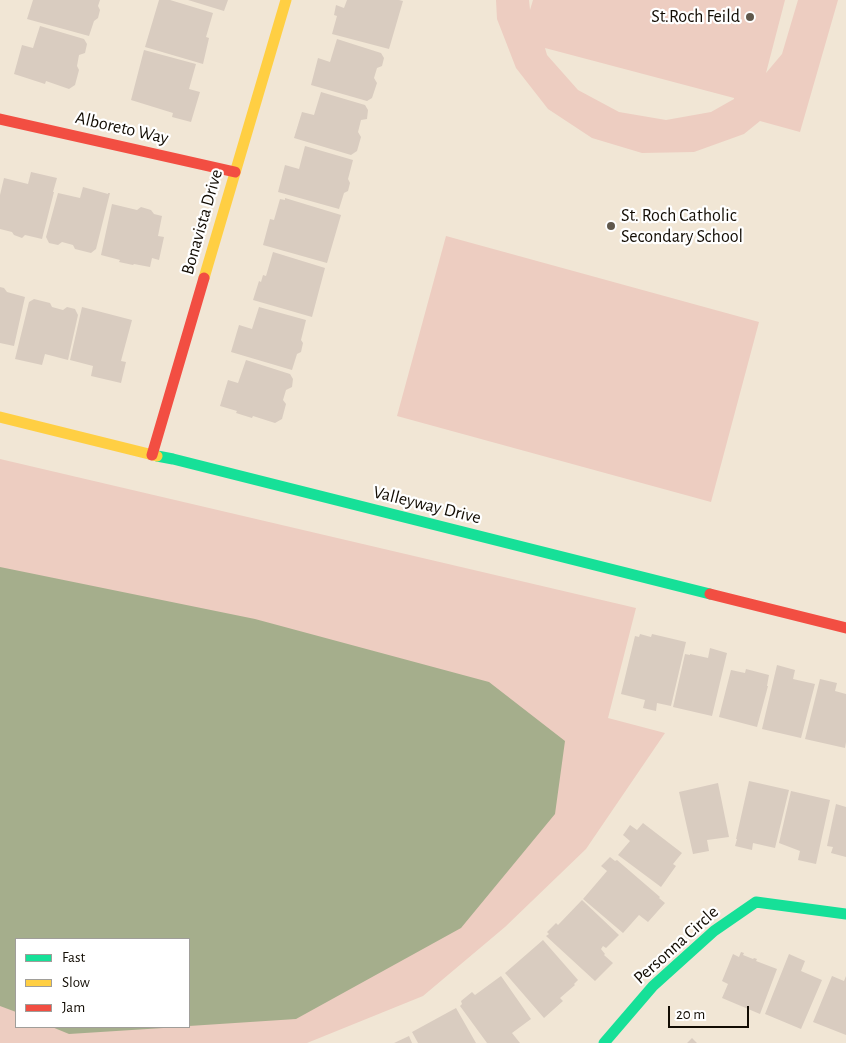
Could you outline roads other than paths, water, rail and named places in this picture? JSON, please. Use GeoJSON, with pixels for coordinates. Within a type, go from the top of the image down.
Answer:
{"type":"FeatureCollection","features":[{"type":"Feature","properties":{"kind":"street","name":"Bonavista Drive"},"geometry":{"type":"LineString","coordinates":[[152,455],[286,0]]}},
{"type":"Feature","properties":{"kind":"street","name":"Alboreto Way"},"geometry":{"type":"LineString","coordinates":[[0,119],[235,172]]}},
{"type":"Feature","properties":{"kind":"street","name":"Valleyway Drive"},"geometry":{"type":"LineString","coordinates":[[0,417],[183,461],[846,628]]}},
{"type":"Feature","properties":{"kind":"street","name":"Personna Circle"},"geometry":{"type":"LineString","coordinates":[[604,1043],[653,986],[714,931],[756,902],[846,914]]}},
{"type":"Feature","properties":{"kind":"place","name":"St.Roch Feild"},"geometry":{"type":"Point","coordinates":[750,17]}},
{"type":"Feature","properties":{"kind":"place","name":"St. Roch Catholic Secondary School"},"geometry":{"type":"Point","coordinates":[611,226]}}]}
